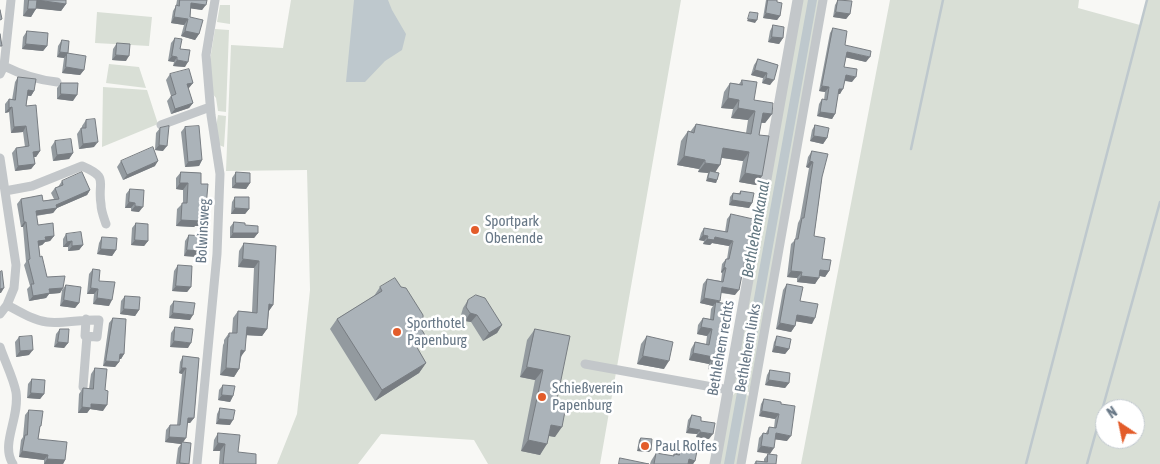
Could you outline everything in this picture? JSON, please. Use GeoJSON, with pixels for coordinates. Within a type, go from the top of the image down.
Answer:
{"type":"FeatureCollection","features":[{"type":"Feature","properties":{"kind":"street"},"geometry":{"type":"LineString","coordinates":[[11,0],[2,70],[39,80],[57,82]]}},
{"type":"Feature","properties":{"kind":"street","name":"Bolwinsweg"},"geometry":{"type":"LineString","coordinates":[[197,464],[217,254],[220,174],[210,107],[206,55],[215,0]]}},
{"type":"Feature","properties":{"kind":"street","name":"Bethlehem rechts"},"geometry":{"type":"LineString","coordinates":[[716,464],[798,0]]}},
{"type":"Feature","properties":{"kind":"street","name":"Bethlehem links"},"geometry":{"type":"LineString","coordinates":[[741,464],[823,0]]}},
{"type":"Feature","properties":{"kind":"street"},"geometry":{"type":"LineString","coordinates":[[161,125],[210,107]]}},
{"type":"Feature","properties":{"kind":"street"},"geometry":{"type":"LineString","coordinates":[[0,158],[16,265],[14,288],[7,305],[0,314]]}},
{"type":"Feature","properties":{"kind":"street"},"geometry":{"type":"LineString","coordinates":[[5,191],[32,186],[82,166],[96,172],[101,181],[100,203],[106,224]]}},
{"type":"Feature","properties":{"kind":"street"},"geometry":{"type":"LineString","coordinates":[[7,305],[32,318],[48,323],[86,319],[99,320],[97,337],[87,336],[82,387]]}},
{"type":"Feature","properties":{"kind":"street"},"geometry":{"type":"LineString","coordinates":[[0,347],[16,393],[16,406],[5,445],[7,456],[13,464]]}},
{"type":"Feature","properties":{"kind":"street"},"geometry":{"type":"LineString","coordinates":[[585,364],[729,390]]}},
{"type":"Feature","properties":{"kind":"shaded area","name":"Sportpark Obenende"},"geometry":{"type":"Polygon","coordinates":[[[291,0],[681,0],[600,464],[488,464],[474,440],[381,434],[358,464],[277,464],[297,414],[310,290],[307,170],[226,171],[231,45],[283,48],[291,0]]]}},
{"type":"Feature","properties":{"kind":"shaded area"},"geometry":{"type":"Polygon","coordinates":[[[354,0],[388,0],[406,34],[402,50],[385,61],[365,82],[346,82],[354,0]]]}},
{"type":"Feature","properties":{"kind":"shaded area"},"geometry":{"type":"Polygon","coordinates":[[[801,0],[820,0],[750,392],[747,392],[746,395],[750,396],[738,464],[719,464],[731,397],[737,393],[734,387],[801,0]]]}},
{"type":"Feature","properties":{"kind":"shaded area"},"geometry":{"type":"Polygon","coordinates":[[[808,0],[817,0],[734,464],[724,464],[808,0]]]}},
{"type":"Feature","properties":{"kind":"shaded area"},"geometry":{"type":"Polygon","coordinates":[[[890,0],[1079,0],[1078,8],[1140,25],[1147,0],[1160,0],[1160,464],[801,464],[890,0]]]}},
{"type":"Feature","properties":{"kind":"shaded area"},"geometry":{"type":"Polygon","coordinates":[[[220,5],[230,5],[230,24],[217,22],[220,5]]]}},
{"type":"Feature","properties":{"kind":"shaded area"},"geometry":{"type":"Polygon","coordinates":[[[97,12],[152,17],[149,46],[95,43],[97,12]]]}},
{"type":"Feature","properties":{"kind":"shaded area"},"geometry":{"type":"Polygon","coordinates":[[[215,29],[229,30],[226,112],[218,111],[216,98],[212,93],[209,66],[215,29]]]}},
{"type":"Feature","properties":{"kind":"shaded area"},"geometry":{"type":"Polygon","coordinates":[[[109,64],[139,67],[146,88],[106,83],[109,64]]]}},
{"type":"Feature","properties":{"kind":"shaded area"},"geometry":{"type":"Polygon","coordinates":[[[103,87],[147,90],[158,124],[102,147],[103,87]]]}},
{"type":"Feature","properties":{"kind":"shaded area"},"geometry":{"type":"Polygon","coordinates":[[[218,115],[226,116],[224,147],[219,145],[216,127],[218,115]]]}},
{"type":"Feature","properties":{"kind":"building"},"geometry":{"type":"Polygon","coordinates":[[[29,0],[37,0],[36,9],[28,9],[29,0]]]}},
{"type":"Feature","properties":{"kind":"building"},"geometry":{"type":"Polygon","coordinates":[[[37,0],[66,0],[66,4],[37,0]]]}},
{"type":"Feature","properties":{"kind":"building"},"geometry":{"type":"Polygon","coordinates":[[[180,0],[207,0],[206,5],[191,3],[190,17],[203,20],[199,34],[185,31],[188,19],[174,17],[176,5],[179,6],[180,0]]]}},
{"type":"Feature","properties":{"kind":"building"},"geometry":{"type":"Polygon","coordinates":[[[768,0],[777,0],[777,2],[782,3],[780,16],[766,13],[768,0]]]}},
{"type":"Feature","properties":{"kind":"building"},"geometry":{"type":"Polygon","coordinates":[[[838,0],[852,1],[850,14],[836,12],[838,0]]]}},
{"type":"Feature","properties":{"kind":"building"},"geometry":{"type":"Polygon","coordinates":[[[750,12],[758,13],[757,20],[748,19],[750,12]]]}},
{"type":"Feature","properties":{"kind":"building"},"geometry":{"type":"Polygon","coordinates":[[[773,25],[784,27],[783,38],[772,37],[773,25]]]}},
{"type":"Feature","properties":{"kind":"building"},"geometry":{"type":"Polygon","coordinates":[[[833,28],[847,31],[845,45],[871,51],[870,57],[847,52],[844,67],[857,69],[856,77],[846,75],[843,89],[839,89],[835,114],[820,112],[822,99],[827,100],[829,87],[822,86],[833,28]]]}},
{"type":"Feature","properties":{"kind":"building"},"geometry":{"type":"Polygon","coordinates":[[[27,31],[48,33],[47,46],[26,44],[27,31]]]}},
{"type":"Feature","properties":{"kind":"building"},"geometry":{"type":"Polygon","coordinates":[[[175,38],[182,39],[180,49],[190,50],[188,62],[177,60],[177,57],[172,56],[175,38]]]}},
{"type":"Feature","properties":{"kind":"building"},"geometry":{"type":"Polygon","coordinates":[[[62,40],[69,41],[68,53],[60,52],[62,40]]]}},
{"type":"Feature","properties":{"kind":"building"},"geometry":{"type":"Polygon","coordinates":[[[117,43],[130,44],[129,56],[116,55],[117,43]]]}},
{"type":"Feature","properties":{"kind":"building"},"geometry":{"type":"Polygon","coordinates":[[[67,53],[86,56],[84,70],[66,67],[67,53]]]}},
{"type":"Feature","properties":{"kind":"building"},"geometry":{"type":"Polygon","coordinates":[[[758,59],[778,65],[774,80],[766,78],[767,73],[755,70],[758,59]]]}},
{"type":"Feature","properties":{"kind":"building"},"geometry":{"type":"Polygon","coordinates":[[[189,69],[193,83],[187,84],[193,103],[175,109],[171,96],[176,94],[170,74],[189,69]]]}},
{"type":"Feature","properties":{"kind":"building"},"geometry":{"type":"Polygon","coordinates":[[[18,77],[36,79],[34,91],[28,90],[26,106],[36,105],[40,151],[33,152],[35,164],[18,166],[16,148],[29,146],[26,126],[14,127],[12,107],[9,108],[9,99],[15,100],[18,77]]]}},
{"type":"Feature","properties":{"kind":"building"},"geometry":{"type":"Polygon","coordinates":[[[742,80],[757,82],[754,100],[773,103],[772,114],[763,113],[759,135],[769,136],[762,176],[745,173],[749,152],[723,148],[720,165],[705,163],[705,160],[684,156],[688,131],[694,133],[696,124],[751,134],[755,111],[738,108],[739,100],[728,98],[730,83],[742,85],[742,80]]]}},
{"type":"Feature","properties":{"kind":"building"},"geometry":{"type":"Polygon","coordinates":[[[61,83],[78,83],[77,95],[61,94],[61,83]]]}},
{"type":"Feature","properties":{"kind":"building"},"geometry":{"type":"Polygon","coordinates":[[[95,119],[98,142],[83,144],[81,128],[86,128],[86,120],[95,119]]]}},
{"type":"Feature","properties":{"kind":"building"},"geometry":{"type":"Polygon","coordinates":[[[815,125],[829,128],[827,138],[814,136],[815,125]]]}},
{"type":"Feature","properties":{"kind":"building"},"geometry":{"type":"Polygon","coordinates":[[[169,126],[167,146],[159,145],[160,128],[169,126]]]}},
{"type":"Feature","properties":{"kind":"building"},"geometry":{"type":"Polygon","coordinates":[[[199,126],[202,160],[188,162],[185,127],[199,126]]]}},
{"type":"Feature","properties":{"kind":"building"},"geometry":{"type":"Polygon","coordinates":[[[71,139],[73,153],[57,155],[55,141],[71,139]]]}},
{"type":"Feature","properties":{"kind":"building"},"geometry":{"type":"Polygon","coordinates":[[[153,147],[158,161],[127,175],[121,161],[153,147]]]}},
{"type":"Feature","properties":{"kind":"building"},"geometry":{"type":"Polygon","coordinates":[[[812,151],[828,154],[822,177],[814,236],[825,238],[822,259],[831,260],[829,271],[820,270],[819,278],[801,276],[802,272],[791,271],[795,239],[798,239],[802,218],[804,218],[813,162],[810,161],[812,151]]]}},
{"type":"Feature","properties":{"kind":"building"},"geometry":{"type":"Polygon","coordinates":[[[710,171],[719,173],[717,180],[708,178],[710,171]]]}},
{"type":"Feature","properties":{"kind":"building"},"geometry":{"type":"Polygon","coordinates":[[[82,172],[90,190],[56,205],[57,208],[36,211],[38,225],[53,223],[54,236],[45,237],[46,240],[38,241],[40,257],[42,256],[47,277],[65,276],[63,288],[49,289],[50,293],[33,296],[31,284],[34,284],[28,260],[30,259],[26,222],[24,222],[21,199],[42,195],[43,201],[59,199],[55,188],[63,185],[62,181],[82,172]]]}},
{"type":"Feature","properties":{"kind":"building"},"geometry":{"type":"Polygon","coordinates":[[[181,172],[201,173],[201,184],[208,184],[205,219],[199,219],[199,221],[181,220],[182,203],[187,203],[188,183],[180,183],[181,172]]]}},
{"type":"Feature","properties":{"kind":"building"},"geometry":{"type":"Polygon","coordinates":[[[236,172],[250,173],[250,183],[236,183],[236,172]]]}},
{"type":"Feature","properties":{"kind":"building"},"geometry":{"type":"Polygon","coordinates":[[[130,189],[144,190],[143,207],[135,206],[135,203],[129,202],[130,189]]]}},
{"type":"Feature","properties":{"kind":"building"},"geometry":{"type":"Polygon","coordinates":[[[741,191],[754,193],[752,203],[732,200],[733,193],[740,194],[741,191]]]}},
{"type":"Feature","properties":{"kind":"building"},"geometry":{"type":"Polygon","coordinates":[[[235,197],[249,197],[249,209],[235,208],[235,197]]]}},
{"type":"Feature","properties":{"kind":"building"},"geometry":{"type":"Polygon","coordinates":[[[731,214],[753,219],[739,290],[722,287],[720,301],[704,298],[707,279],[723,282],[726,268],[724,267],[726,259],[729,259],[733,241],[715,237],[714,240],[707,239],[708,236],[703,235],[704,228],[727,232],[731,214]]]}},
{"type":"Feature","properties":{"kind":"building"},"geometry":{"type":"Polygon","coordinates":[[[234,222],[258,226],[258,233],[233,233],[234,222]]]}},
{"type":"Feature","properties":{"kind":"building"},"geometry":{"type":"Polygon","coordinates":[[[136,223],[148,224],[148,241],[135,240],[136,223]]]}},
{"type":"Feature","properties":{"kind":"building"},"geometry":{"type":"Polygon","coordinates":[[[81,232],[83,245],[72,246],[72,241],[67,242],[66,234],[81,232]]]}},
{"type":"Feature","properties":{"kind":"building"},"geometry":{"type":"Polygon","coordinates":[[[189,235],[203,236],[202,251],[187,250],[189,235]]]}},
{"type":"Feature","properties":{"kind":"building"},"geometry":{"type":"Polygon","coordinates":[[[102,237],[117,238],[116,250],[101,249],[102,237]]]}},
{"type":"Feature","properties":{"kind":"building"},"geometry":{"type":"Polygon","coordinates":[[[244,243],[276,246],[273,305],[269,304],[267,329],[247,327],[245,351],[241,350],[239,369],[226,368],[228,337],[229,333],[237,333],[238,311],[257,313],[259,261],[243,259],[244,243]]]}},
{"type":"Feature","properties":{"kind":"building"},"geometry":{"type":"Polygon","coordinates":[[[178,265],[192,266],[191,287],[176,286],[178,265]]]}},
{"type":"Feature","properties":{"kind":"building"},"geometry":{"type":"Polygon","coordinates":[[[93,269],[100,270],[99,281],[115,282],[112,300],[97,298],[98,289],[91,288],[93,269]]]}},
{"type":"Feature","properties":{"kind":"building"},"geometry":{"type":"Polygon","coordinates":[[[2,271],[4,288],[0,289],[0,272],[2,271]]]}},
{"type":"Feature","properties":{"kind":"building"},"geometry":{"type":"Polygon","coordinates":[[[395,278],[401,287],[406,288],[423,315],[423,323],[419,325],[426,337],[415,344],[426,363],[382,390],[337,319],[382,291],[380,287],[395,278]]]}},
{"type":"Feature","properties":{"kind":"building"},"geometry":{"type":"Polygon","coordinates":[[[787,284],[803,287],[800,301],[818,304],[815,318],[797,315],[795,326],[780,323],[787,284]]]}},
{"type":"Feature","properties":{"kind":"building"},"geometry":{"type":"Polygon","coordinates":[[[66,285],[81,287],[79,303],[64,300],[66,285]]]}},
{"type":"Feature","properties":{"kind":"building"},"geometry":{"type":"Polygon","coordinates":[[[476,295],[485,298],[502,325],[489,333],[477,315],[470,313],[466,307],[468,300],[476,295]]]}},
{"type":"Feature","properties":{"kind":"building"},"geometry":{"type":"Polygon","coordinates":[[[125,296],[140,297],[139,310],[124,309],[125,296]]]}},
{"type":"Feature","properties":{"kind":"building"},"geometry":{"type":"Polygon","coordinates":[[[174,301],[195,303],[193,315],[173,313],[174,301]]]}},
{"type":"Feature","properties":{"kind":"building"},"geometry":{"type":"Polygon","coordinates":[[[716,302],[733,305],[723,364],[712,362],[713,357],[693,353],[695,342],[709,345],[712,329],[701,327],[703,318],[713,320],[716,302]]]}},
{"type":"Feature","properties":{"kind":"building"},"geometry":{"type":"Polygon","coordinates":[[[113,318],[126,319],[124,354],[120,354],[119,362],[106,361],[113,318]]]}},
{"type":"Feature","properties":{"kind":"building"},"geometry":{"type":"Polygon","coordinates":[[[175,327],[193,329],[191,343],[174,341],[175,327]]]}},
{"type":"Feature","properties":{"kind":"building"},"geometry":{"type":"Polygon","coordinates":[[[60,329],[69,329],[68,343],[58,342],[60,329]]]}},
{"type":"Feature","properties":{"kind":"building","name":"Schießverein Papenburg"},"geometry":{"type":"Polygon","coordinates":[[[535,329],[570,336],[556,404],[566,406],[562,427],[551,425],[547,444],[528,440],[543,370],[527,367],[535,329]]]}},
{"type":"Feature","properties":{"kind":"building"},"geometry":{"type":"Polygon","coordinates":[[[32,336],[33,350],[20,351],[19,337],[32,336]]]}},
{"type":"Feature","properties":{"kind":"building"},"geometry":{"type":"Polygon","coordinates":[[[647,336],[673,342],[669,361],[643,356],[647,336]]]}},
{"type":"Feature","properties":{"kind":"building"},"geometry":{"type":"Polygon","coordinates":[[[777,336],[791,339],[789,349],[775,346],[777,336]]]}},
{"type":"Feature","properties":{"kind":"building"},"geometry":{"type":"Polygon","coordinates":[[[183,356],[199,358],[194,418],[188,418],[186,438],[169,437],[170,425],[180,425],[186,368],[182,368],[183,356]]]}},
{"type":"Feature","properties":{"kind":"building"},"geometry":{"type":"Polygon","coordinates":[[[95,368],[107,369],[105,390],[108,391],[107,405],[91,404],[91,408],[82,407],[83,388],[93,389],[95,368]]]}},
{"type":"Feature","properties":{"kind":"building"},"geometry":{"type":"Polygon","coordinates":[[[770,370],[790,373],[789,383],[769,380],[770,370]]]}},
{"type":"Feature","properties":{"kind":"building"},"geometry":{"type":"Polygon","coordinates":[[[32,379],[45,380],[44,394],[31,393],[32,379]]]}},
{"type":"Feature","properties":{"kind":"building"},"geometry":{"type":"Polygon","coordinates":[[[223,385],[235,386],[233,396],[222,395],[223,385]]]}},
{"type":"Feature","properties":{"kind":"building"},"geometry":{"type":"Polygon","coordinates":[[[764,399],[795,406],[791,436],[776,433],[774,448],[761,446],[763,433],[768,434],[769,427],[776,428],[779,414],[762,411],[764,399]]]}},
{"type":"Feature","properties":{"kind":"building"},"geometry":{"type":"Polygon","coordinates":[[[220,408],[235,410],[233,420],[219,419],[220,408]]]}},
{"type":"Feature","properties":{"kind":"building"},"geometry":{"type":"Polygon","coordinates":[[[29,410],[43,411],[38,439],[67,442],[65,460],[47,459],[48,455],[22,451],[25,435],[27,435],[29,410]]]}},
{"type":"Feature","properties":{"kind":"building"},"geometry":{"type":"Polygon","coordinates":[[[692,415],[701,417],[701,421],[715,423],[713,434],[689,428],[692,415]]]}},
{"type":"Feature","properties":{"kind":"building"},"geometry":{"type":"Polygon","coordinates":[[[218,433],[240,435],[238,452],[256,454],[256,464],[223,464],[225,444],[218,443],[218,433]]]}},
{"type":"Feature","properties":{"kind":"building"},"geometry":{"type":"Polygon","coordinates":[[[641,438],[652,439],[651,450],[639,448],[641,438]]]}},
{"type":"Feature","properties":{"kind":"building"},"geometry":{"type":"Polygon","coordinates":[[[182,442],[191,443],[189,464],[180,463],[182,442]]]}},
{"type":"Feature","properties":{"kind":"building"},"geometry":{"type":"Polygon","coordinates":[[[681,443],[698,446],[695,461],[689,459],[688,464],[654,464],[656,453],[679,455],[681,443]]]}},
{"type":"Feature","properties":{"kind":"building"},"geometry":{"type":"Polygon","coordinates":[[[768,454],[777,455],[776,464],[756,464],[756,461],[767,462],[768,454]]]}},
{"type":"Feature","properties":{"kind":"building"},"geometry":{"type":"Polygon","coordinates":[[[620,458],[649,464],[619,464],[620,458]]]}},
{"type":"Feature","properties":{"kind":"waterway"},"geometry":{"type":"LineString","coordinates":[[911,149],[943,0]]}},
{"type":"Feature","properties":{"kind":"waterway"},"geometry":{"type":"LineString","coordinates":[[1026,464],[1147,0]]}},
{"type":"Feature","properties":{"kind":"waterway"},"geometry":{"type":"LineString","coordinates":[[1087,464],[1160,202]]}},
{"type":"Feature","properties":{"kind":"place","name":"Sportpark Obenende"},"geometry":{"type":"Point","coordinates":[475,230]}},
{"type":"Feature","properties":{"kind":"place","name":"Sporthotel Papenburg"},"geometry":{"type":"Point","coordinates":[397,332]}},
{"type":"Feature","properties":{"kind":"place","name":"Schießverein Papenburg"},"geometry":{"type":"Point","coordinates":[542,397]}},
{"type":"Feature","properties":{"kind":"place","name":"Paul Rolfes"},"geometry":{"type":"Point","coordinates":[645,446]}},
{"type":"Feature","properties":{"kind":"water label","name":"Bethlehemkanal"},"geometry":{"type":"Point","coordinates":[756,229]}}]}
